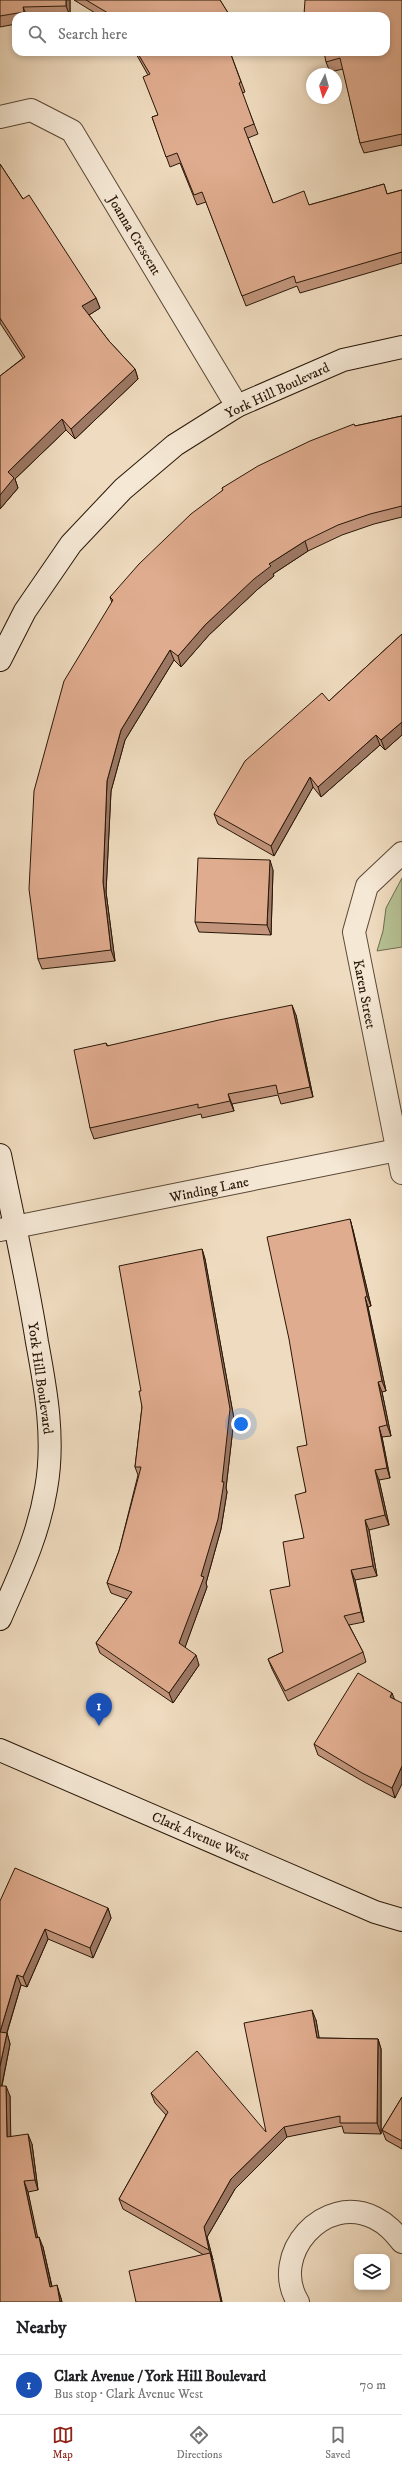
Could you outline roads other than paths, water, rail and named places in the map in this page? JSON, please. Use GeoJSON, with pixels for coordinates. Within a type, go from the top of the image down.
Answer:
{"type":"FeatureCollection","features":[{"type":"Feature","properties":{"kind":"street","name":"Joanna Crescent"},"geometry":{"type":"LineString","coordinates":[[0,116],[31,110],[72,132],[237,406]]}},
{"type":"Feature","properties":{"kind":"street","name":"York Hill Boulevard"},"geometry":{"type":"LineString","coordinates":[[0,660],[25,611],[71,544],[124,489],[175,445],[237,406],[343,360],[402,347]]}},
{"type":"Feature","properties":{"kind":"street","name":"Karen Street"},"geometry":{"type":"LineString","coordinates":[[402,853],[367,886],[354,932],[400,1150],[402,1172]]}},
{"type":"Feature","properties":{"kind":"street","name":"Winding Lane"},"geometry":{"type":"LineString","coordinates":[[8,1229],[400,1150]]}},
{"type":"Feature","properties":{"kind":"street","name":"York Hill Boulevard"},"geometry":{"type":"LineString","coordinates":[[0,1155],[8,1229],[44,1377],[50,1436],[46,1488],[36,1536],[0,1619]]}},
{"type":"Feature","properties":{"kind":"street","name":"Clark Avenue West"},"geometry":{"type":"LineString","coordinates":[[0,1750],[374,1912],[402,1920]]}},
{"type":"Feature","properties":{"kind":"street"},"geometry":{"type":"LineString","coordinates":[[298,2302],[293,2294],[289,2274],[292,2254],[302,2236],[316,2222],[334,2214],[354,2212],[374,2217],[390,2228],[402,2242]]}},
{"type":"Feature","properties":{"kind":"place","name":"Clark Avenue / York Hill Boulevard"},"geometry":{"type":"Point","coordinates":[99,1726]}}]}
